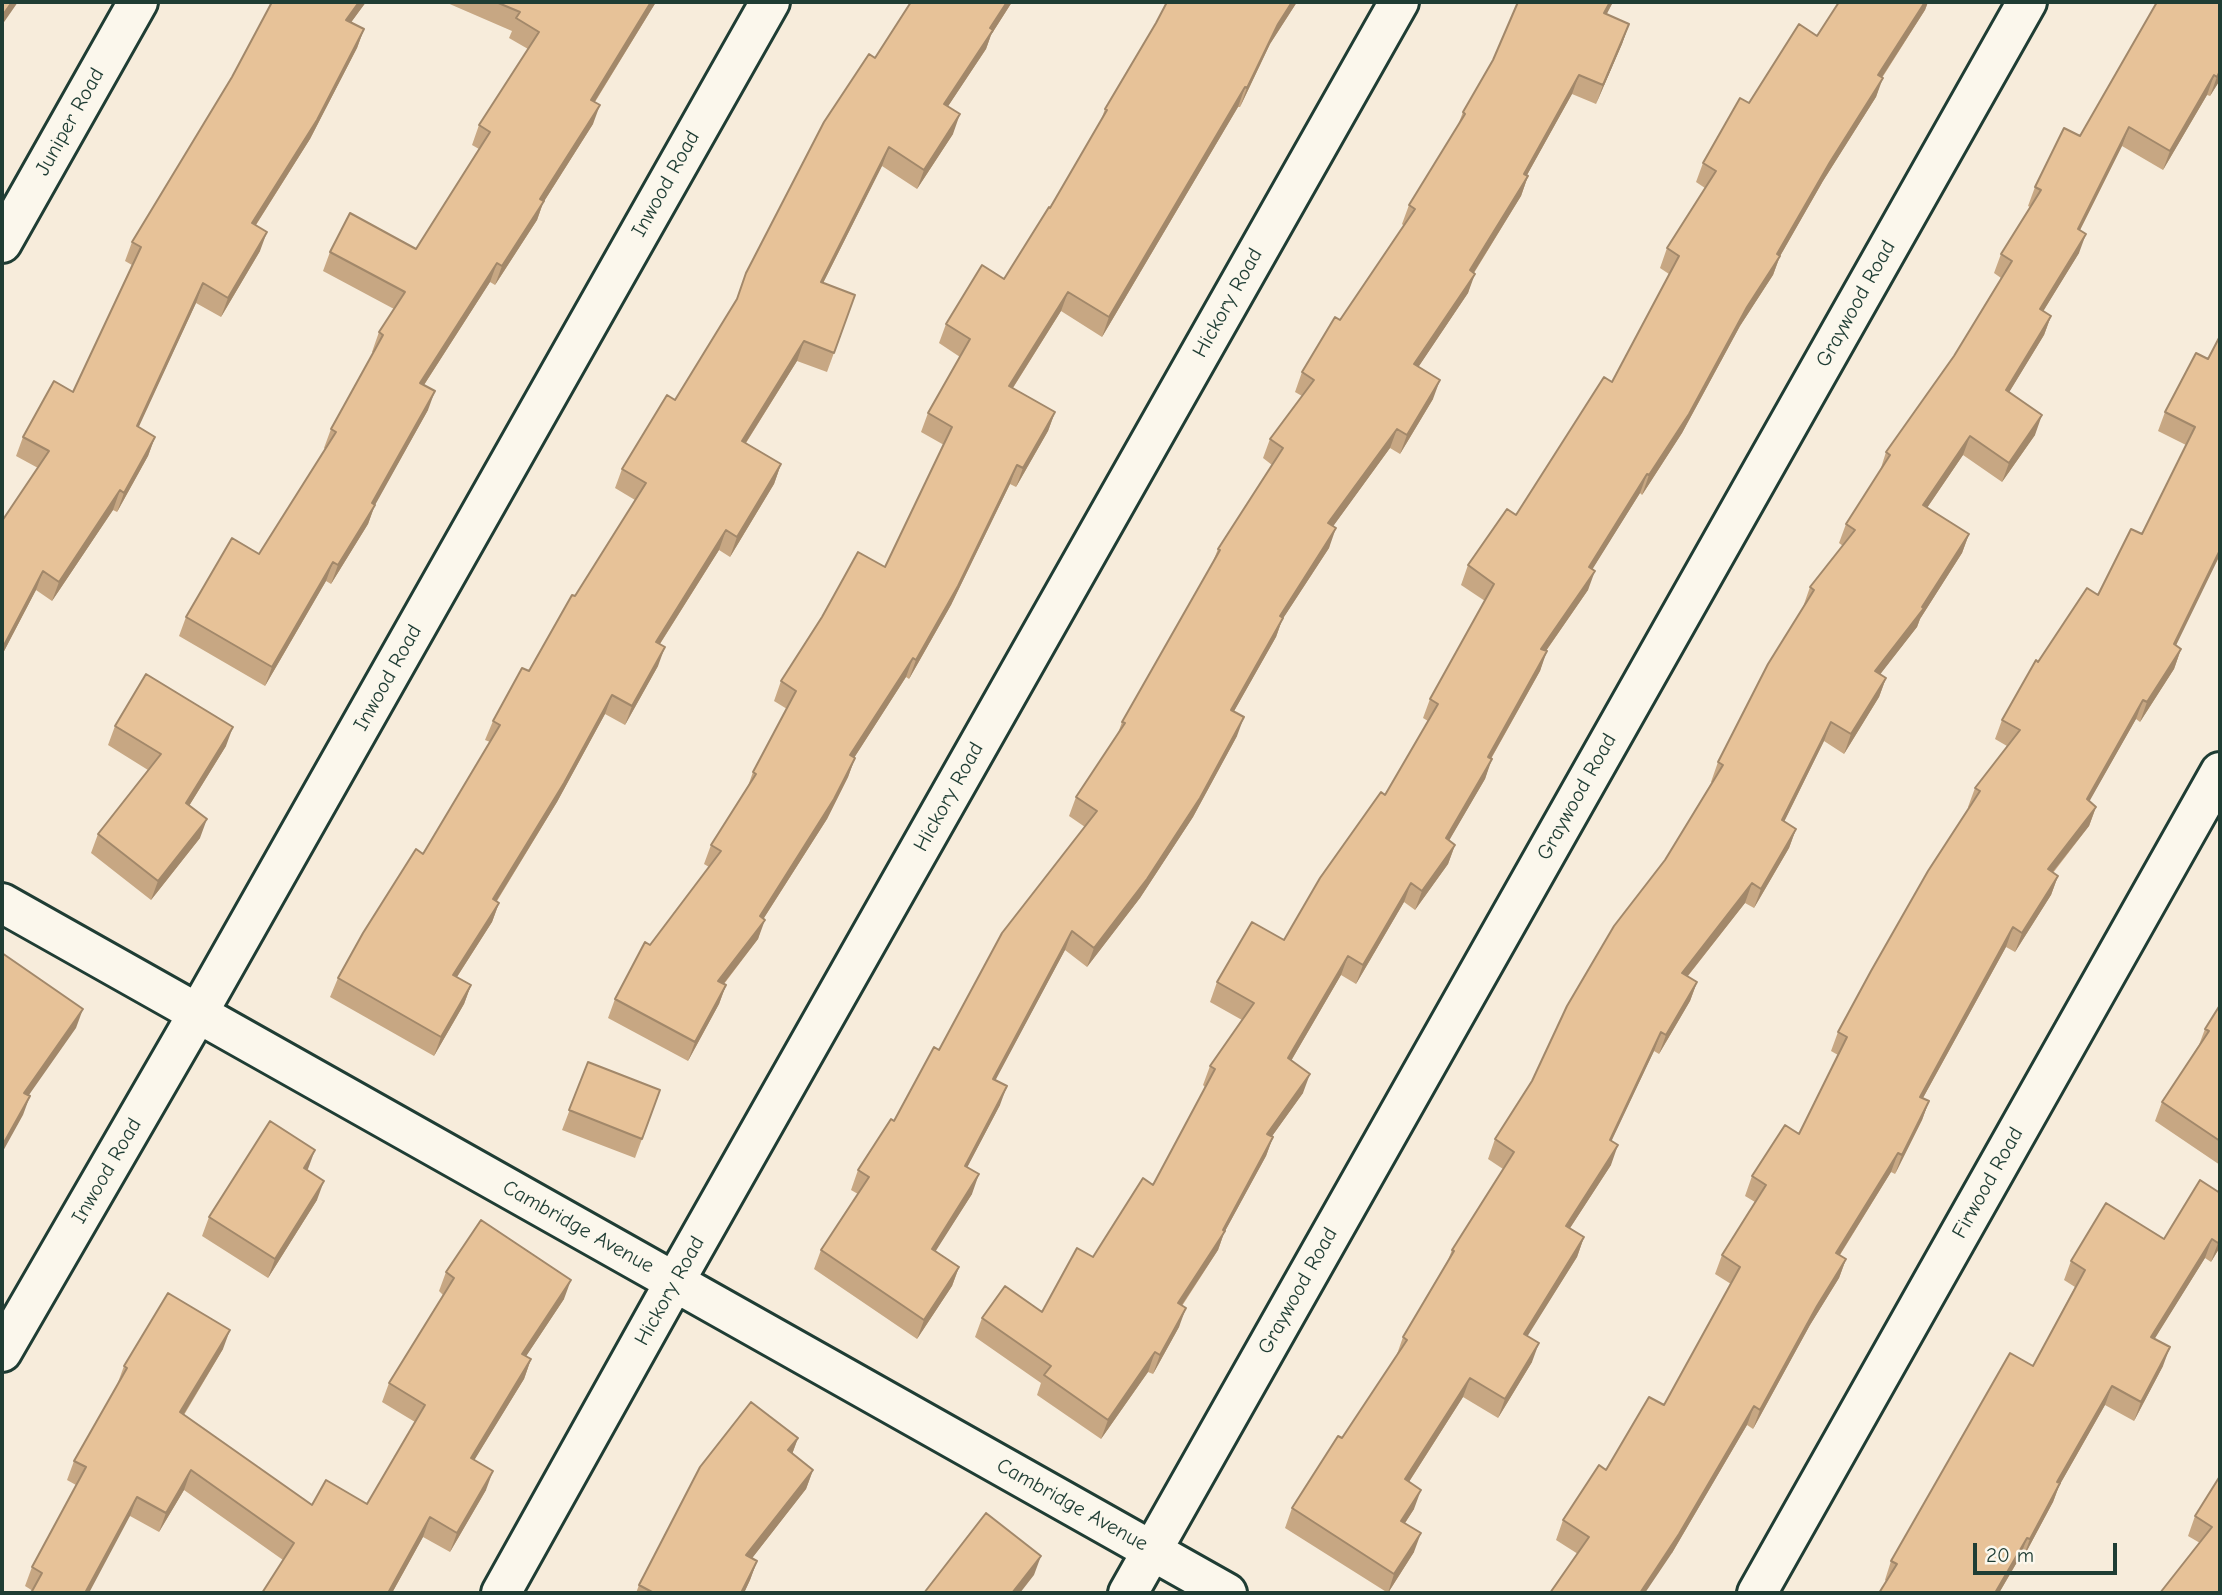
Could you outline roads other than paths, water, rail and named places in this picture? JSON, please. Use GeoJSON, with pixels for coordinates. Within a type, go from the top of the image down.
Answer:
{"type":"FeatureCollection","features":[{"type":"Feature","properties":{"kind":"street","name":"Juniper Road"},"geometry":{"type":"LineString","coordinates":[[2,243],[138,2]]}},
{"type":"Feature","properties":{"kind":"street","name":"Inwood Road"},"geometry":{"type":"LineString","coordinates":[[2,1352],[198,1013],[769,2]]}},
{"type":"Feature","properties":{"kind":"street","name":"Hickory Road"},"geometry":{"type":"LineString","coordinates":[[501,1593],[1399,2]]}},
{"type":"Feature","properties":{"kind":"street","name":"Graywood Road"},"geometry":{"type":"LineString","coordinates":[[1128,1593],[2026,2]]}},
{"type":"Feature","properties":{"kind":"street","name":"Firwood Road"},"geometry":{"type":"LineString","coordinates":[[1757,1593],[2220,772]]}},
{"type":"Feature","properties":{"kind":"street","name":"Cambridge Avenue"},"geometry":{"type":"LineString","coordinates":[[2,903],[1227,1593]]}}]}
